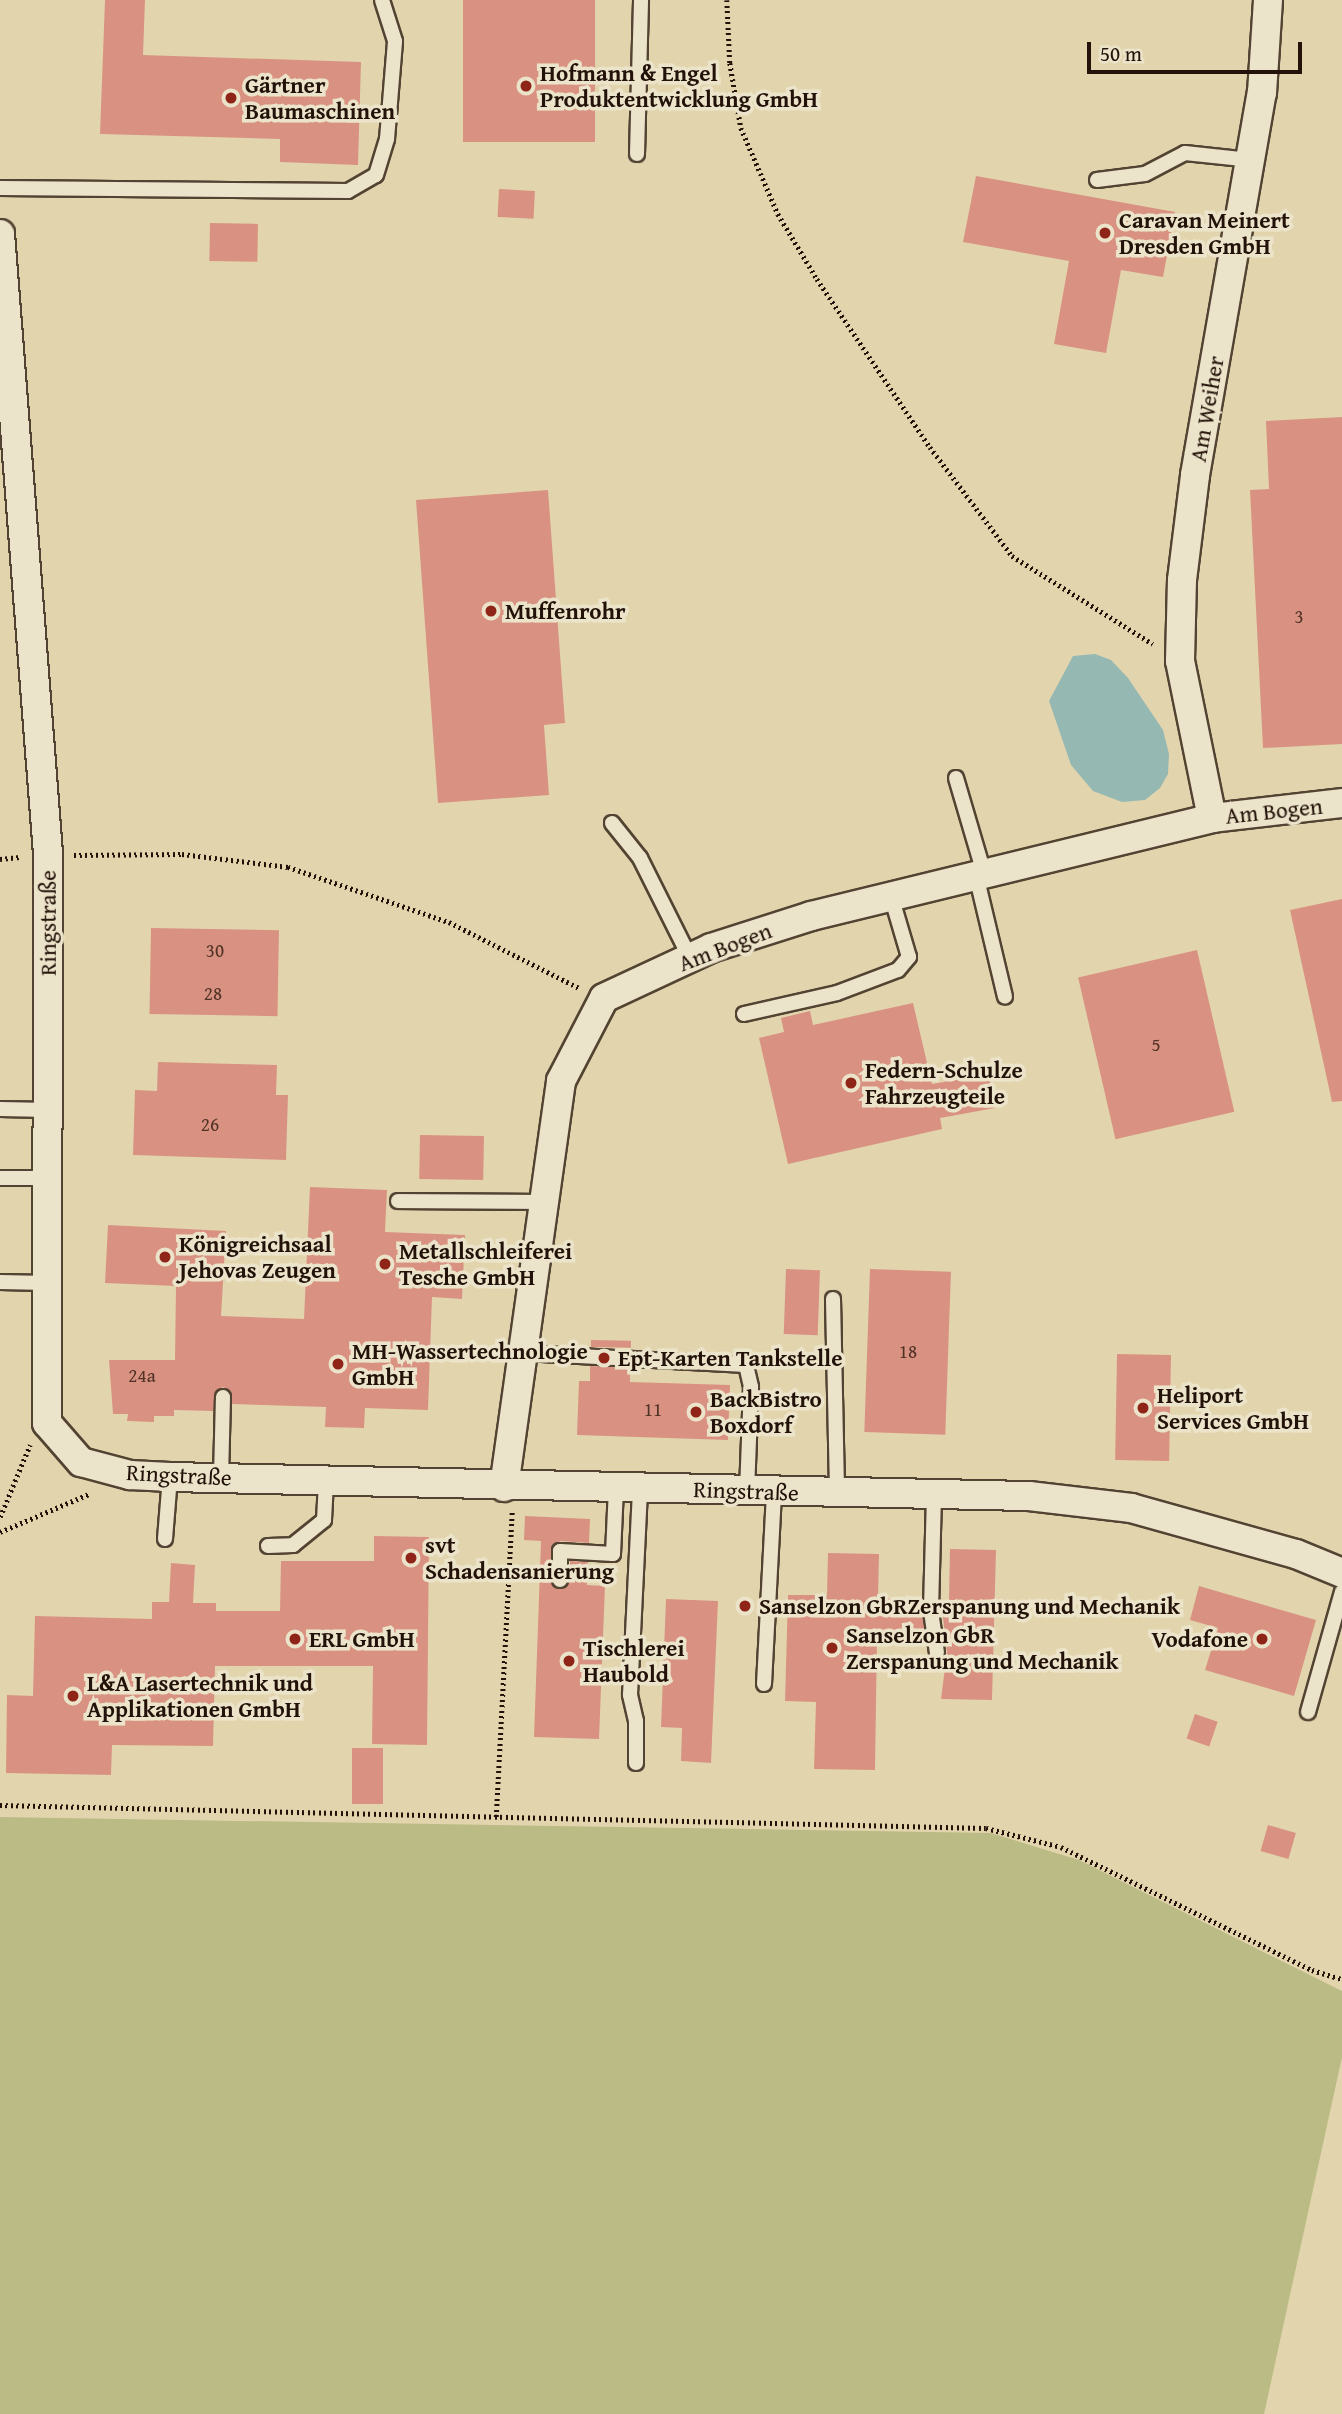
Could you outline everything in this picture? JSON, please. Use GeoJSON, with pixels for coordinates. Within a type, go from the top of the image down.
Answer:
{"type":"FeatureCollection","features":[{"type":"Feature","properties":{"kind":"street","name":"Am Weiher"},"geometry":{"type":"LineString","coordinates":[[1212,818],[1181,661],[1182,580],[1195,475],[1262,93],[1268,0]]}},
{"type":"Feature","properties":{"kind":"street","name":"Ringstraße"},"geometry":{"type":"LineString","coordinates":[[0,234],[47,853],[47,1423],[81,1462],[130,1475],[509,1487],[1029,1496],[1131,1508],[1296,1555],[1342,1573]]}},
{"type":"Feature","properties":{"kind":"street","name":"Am Bogen"},"geometry":{"type":"LineString","coordinates":[[604,998],[690,958],[811,916],[1212,818],[1342,803]]}},
{"type":"Feature","properties":{"kind":"street"},"geometry":{"type":"LineString","coordinates":[[509,1487],[523,1353],[561,1081],[604,998]]}},
{"type":"Feature","properties":{"kind":"lane"},"geometry":{"type":"LineString","coordinates":[[0,188],[348,191],[376,175],[387,138],[395,41],[382,0]]}},
{"type":"Feature","properties":{"kind":"lane"},"geometry":{"type":"LineString","coordinates":[[637,154],[641,0]]}},
{"type":"Feature","properties":{"kind":"lane"},"geometry":{"type":"LineString","coordinates":[[1097,180],[1145,174],[1185,153],[1250,160]]}},
{"type":"Feature","properties":{"kind":"lane"},"geometry":{"type":"LineString","coordinates":[[956,778],[980,874],[1005,997]]}},
{"type":"Feature","properties":{"kind":"lane"},"geometry":{"type":"LineString","coordinates":[[612,823],[640,858],[690,958]]}},
{"type":"Feature","properties":{"kind":"lane"},"geometry":{"type":"LineString","coordinates":[[744,1014],[836,993],[898,970],[909,957],[891,896]]}},
{"type":"Feature","properties":{"kind":"lane"},"geometry":{"type":"LineString","coordinates":[[0,1109],[49,1110]]}},
{"type":"Feature","properties":{"kind":"lane"},"geometry":{"type":"LineString","coordinates":[[0,1178],[48,1178]]}},
{"type":"Feature","properties":{"kind":"lane"},"geometry":{"type":"LineString","coordinates":[[398,1201],[544,1202]]}},
{"type":"Feature","properties":{"kind":"lane"},"geometry":{"type":"LineString","coordinates":[[0,1282],[47,1283]]}},
{"type":"Feature","properties":{"kind":"lane"},"geometry":{"type":"LineString","coordinates":[[833,1299],[837,1494]]}},
{"type":"Feature","properties":{"kind":"lane"},"geometry":{"type":"LineString","coordinates":[[523,1353],[746,1365],[751,1387],[760,1492],[764,1684]]}},
{"type":"Feature","properties":{"kind":"lane"},"geometry":{"type":"LineString","coordinates":[[221,1478],[223,1397]]}},
{"type":"Feature","properties":{"kind":"lane"},"geometry":{"type":"LineString","coordinates":[[165,1539],[170,1476]]}},
{"type":"Feature","properties":{"kind":"lane"},"geometry":{"type":"LineString","coordinates":[[268,1546],[293,1545],[324,1520],[326,1481]]}},
{"type":"Feature","properties":{"kind":"lane"},"geometry":{"type":"LineString","coordinates":[[560,1580],[560,1551],[613,1554],[628,1487]]}},
{"type":"Feature","properties":{"kind":"lane"},"geometry":{"type":"LineString","coordinates":[[628,1487],[630,1695],[636,1721],[636,1763]]}},
{"type":"Feature","properties":{"kind":"lane"},"geometry":{"type":"LineString","coordinates":[[934,1495],[931,1611],[937,1653]]}},
{"type":"Feature","properties":{"kind":"lane"},"geometry":{"type":"LineString","coordinates":[[1308,1712],[1342,1592]]}},
{"type":"Feature","properties":{"kind":"path"},"geometry":{"type":"LineString","coordinates":[[727,0],[734,97],[765,185],[796,247],[930,447],[1012,556],[1062,591],[1181,661]]}},
{"type":"Feature","properties":{"kind":"path"},"geometry":{"type":"LineString","coordinates":[[0,859],[47,853],[182,853],[288,867],[449,922],[604,998]]}},
{"type":"Feature","properties":{"kind":"path"},"geometry":{"type":"LineString","coordinates":[[0,1517],[32,1440],[47,1423]]}},
{"type":"Feature","properties":{"kind":"path"},"geometry":{"type":"LineString","coordinates":[[0,1532],[130,1475]]}},
{"type":"Feature","properties":{"kind":"path"},"geometry":{"type":"LineString","coordinates":[[496,1817],[509,1487]]}},
{"type":"Feature","properties":{"kind":"path"},"geometry":{"type":"LineString","coordinates":[[0,1805],[986,1828],[1061,1847],[1312,1970],[1342,1979]]}},
{"type":"Feature","properties":{"kind":"green space"},"geometry":{"type":"Polygon","coordinates":[[[0,1817],[991,1833],[1079,1860],[1342,1991],[1342,2057],[1264,2414],[0,2414],[0,1817]]]}},
{"type":"Feature","properties":{"kind":"water"},"geometry":{"type":"Polygon","coordinates":[[[1095,654],[1111,660],[1128,678],[1163,730],[1169,754],[1168,774],[1160,788],[1145,800],[1122,802],[1093,791],[1071,765],[1049,701],[1073,656],[1095,654]]]}},
{"type":"Feature","properties":{"kind":"building","name":"Gärtner Baumaschinen"},"geometry":{"type":"Polygon","coordinates":[[[105,0],[145,0],[143,55],[361,62],[358,165],[280,162],[280,139],[100,134],[105,0]]]}},
{"type":"Feature","properties":{"kind":"building","name":"Hofmann & Engel Produktentwicklung GmbH"},"geometry":{"type":"Polygon","coordinates":[[[463,0],[595,0],[595,142],[463,142],[463,0]]]}},
{"type":"Feature","properties":{"kind":"building"},"geometry":{"type":"Polygon","coordinates":[[[976,176],[1175,212],[1163,277],[1121,270],[1106,353],[1054,344],[1069,261],[963,242],[976,176]]]}},
{"type":"Feature","properties":{"kind":"building"},"geometry":{"type":"Polygon","coordinates":[[[499,189],[535,191],[533,219],[498,217],[499,189]]]}},
{"type":"Feature","properties":{"kind":"building"},"geometry":{"type":"Polygon","coordinates":[[[210,223],[258,224],[257,262],[209,261],[210,223]]]}},
{"type":"Feature","properties":{"kind":"building"},"geometry":{"type":"Polygon","coordinates":[[[1342,417],[1342,744],[1263,748],[1250,490],[1269,489],[1266,421],[1342,417]]]}},
{"type":"Feature","properties":{"kind":"building","name":"Muffenrohr"},"geometry":{"type":"Polygon","coordinates":[[[548,490],[565,723],[544,725],[549,795],[438,803],[416,500],[548,490]]]}},
{"type":"Feature","properties":{"kind":"building"},"geometry":{"type":"Polygon","coordinates":[[[1342,899],[1342,1101],[1332,1102],[1290,910],[1342,899]]]}},
{"type":"Feature","properties":{"kind":"building"},"geometry":{"type":"Polygon","coordinates":[[[151,928],[279,930],[277,1016],[149,1014],[151,928]]]}},
{"type":"Feature","properties":{"kind":"building"},"geometry":{"type":"Polygon","coordinates":[[[1197,950],[1234,1112],[1115,1139],[1078,977],[1197,950]]]}},
{"type":"Feature","properties":{"kind":"building","name":"Federn-Schulze Fahrzeugteile"},"geometry":{"type":"Polygon","coordinates":[[[913,1003],[932,1084],[989,1074],[995,1108],[940,1118],[942,1129],[788,1164],[759,1038],[784,1032],[781,1018],[810,1011],[813,1025],[913,1003]]]}},
{"type":"Feature","properties":{"kind":"building"},"geometry":{"type":"Polygon","coordinates":[[[158,1062],[277,1065],[276,1095],[288,1095],[286,1160],[133,1155],[135,1090],[157,1091],[158,1062]]]}},
{"type":"Feature","properties":{"kind":"building"},"geometry":{"type":"Polygon","coordinates":[[[420,1135],[484,1136],[483,1180],[419,1179],[420,1135]]]}},
{"type":"Feature","properties":{"kind":"building"},"geometry":{"type":"Polygon","coordinates":[[[310,1187],[387,1190],[385,1232],[465,1235],[462,1299],[432,1297],[428,1410],[365,1408],[364,1428],[325,1427],[326,1407],[232,1404],[231,1392],[223,1387],[215,1393],[213,1411],[174,1410],[174,1416],[154,1416],[154,1422],[127,1421],[128,1414],[113,1414],[109,1360],[175,1360],[176,1286],[105,1283],[108,1225],[226,1231],[221,1316],[304,1319],[310,1187]]]}},
{"type":"Feature","properties":{"kind":"building"},"geometry":{"type":"Polygon","coordinates":[[[786,1269],[820,1270],[818,1335],[784,1334],[786,1269]]]}},
{"type":"Feature","properties":{"kind":"building"},"geometry":{"type":"Polygon","coordinates":[[[870,1269],[951,1272],[945,1435],[864,1432],[870,1269]]]}},
{"type":"Feature","properties":{"kind":"building"},"geometry":{"type":"Polygon","coordinates":[[[591,1340],[631,1341],[631,1348],[591,1347],[591,1340]]]}},
{"type":"Feature","properties":{"kind":"building","name":"Heliport Services GmbH"},"geometry":{"type":"Polygon","coordinates":[[[1117,1354],[1171,1355],[1169,1461],[1115,1460],[1117,1354]]]}},
{"type":"Feature","properties":{"kind":"building"},"geometry":{"type":"Polygon","coordinates":[[[590,1366],[630,1368],[630,1382],[730,1385],[728,1440],[577,1435],[579,1381],[590,1381],[590,1366]]]}},
{"type":"Feature","properties":{"kind":"building","name":"Tischlerei Haubold"},"geometry":{"type":"Polygon","coordinates":[[[525,1516],[590,1519],[589,1543],[561,1541],[552,1545],[550,1580],[555,1588],[564,1589],[570,1581],[570,1561],[588,1562],[587,1585],[605,1586],[599,1739],[534,1737],[541,1541],[524,1540],[525,1516]]]}},
{"type":"Feature","properties":{"kind":"building"},"geometry":{"type":"Polygon","coordinates":[[[374,1536],[429,1537],[427,1745],[372,1744],[373,1666],[215,1666],[213,1746],[112,1745],[111,1775],[6,1773],[7,1695],[33,1696],[35,1616],[152,1619],[152,1602],[169,1602],[171,1563],[195,1565],[193,1603],[216,1603],[216,1611],[280,1611],[281,1561],[374,1561],[374,1536]]]}},
{"type":"Feature","properties":{"kind":"building"},"geometry":{"type":"Polygon","coordinates":[[[950,1549],[996,1550],[992,1700],[941,1699],[947,1652],[941,1600],[949,1600],[950,1549]]]}},
{"type":"Feature","properties":{"kind":"building","name":"Sanselzon GbR Zerspanung und Mechanik"},"geometry":{"type":"Polygon","coordinates":[[[828,1553],[879,1554],[878,1598],[922,1599],[925,1638],[877,1636],[875,1770],[814,1769],[816,1702],[785,1701],[788,1595],[827,1595],[828,1553]]]}},
{"type":"Feature","properties":{"kind":"building","name":"Vodafone"},"geometry":{"type":"Polygon","coordinates":[[[1199,1586],[1316,1620],[1294,1696],[1205,1670],[1218,1628],[1190,1620],[1199,1586]]]}},
{"type":"Feature","properties":{"kind":"building"},"geometry":{"type":"Polygon","coordinates":[[[666,1599],[718,1601],[711,1763],[681,1761],[682,1728],[661,1727],[666,1599]]]}},
{"type":"Feature","properties":{"kind":"building"},"geometry":{"type":"Polygon","coordinates":[[[1195,1714],[1218,1722],[1209,1746],[1187,1739],[1195,1714]]]}},
{"type":"Feature","properties":{"kind":"building"},"geometry":{"type":"Polygon","coordinates":[[[352,1748],[383,1748],[383,1804],[352,1804],[352,1748]]]}},
{"type":"Feature","properties":{"kind":"building"},"geometry":{"type":"Polygon","coordinates":[[[1268,1825],[1296,1833],[1288,1859],[1261,1851],[1268,1825]]]}},
{"type":"Feature","properties":{"kind":"place","name":"Hofmann & Engel Produktentwicklung GmbH"},"geometry":{"type":"Point","coordinates":[526,86]}},
{"type":"Feature","properties":{"kind":"place","name":"Gärtner Baumaschinen"},"geometry":{"type":"Point","coordinates":[231,98]}},
{"type":"Feature","properties":{"kind":"place","name":"Caravan Meinert Dresden GmbH"},"geometry":{"type":"Point","coordinates":[1105,233]}},
{"type":"Feature","properties":{"kind":"place","name":"Muffenrohr"},"geometry":{"type":"Point","coordinates":[491,611]}},
{"type":"Feature","properties":{"kind":"place","name":"Federn-Schulze Fahrzeugteile"},"geometry":{"type":"Point","coordinates":[851,1083]}},
{"type":"Feature","properties":{"kind":"place","name":"Königreichsaal Jehovas Zeugen"},"geometry":{"type":"Point","coordinates":[165,1257]}},
{"type":"Feature","properties":{"kind":"place","name":"Metallschleiferei Tesche GmbH"},"geometry":{"type":"Point","coordinates":[385,1264]}},
{"type":"Feature","properties":{"kind":"place","name":"Ept-Karten Tankstelle"},"geometry":{"type":"Point","coordinates":[604,1358]}},
{"type":"Feature","properties":{"kind":"place","name":"MH-Wassertechnologie GmbH"},"geometry":{"type":"Point","coordinates":[338,1364]}},
{"type":"Feature","properties":{"kind":"place","name":"Heliport Services GmbH"},"geometry":{"type":"Point","coordinates":[1143,1408]}},
{"type":"Feature","properties":{"kind":"place","name":"BackBistro Boxdorf"},"geometry":{"type":"Point","coordinates":[696,1412]}},
{"type":"Feature","properties":{"kind":"place","name":"svt Schadensanierung"},"geometry":{"type":"Point","coordinates":[411,1558]}},
{"type":"Feature","properties":{"kind":"place","name":"Sanselzon GbRZerspanung und Mechanik"},"geometry":{"type":"Point","coordinates":[745,1606]}},
{"type":"Feature","properties":{"kind":"place","name":"ERL GmbH"},"geometry":{"type":"Point","coordinates":[295,1639]}},
{"type":"Feature","properties":{"kind":"place","name":"Vodafone"},"geometry":{"type":"Point","coordinates":[1262,1639]}},
{"type":"Feature","properties":{"kind":"place","name":"Sanselzon GbR Zerspanung und Mechanik"},"geometry":{"type":"Point","coordinates":[832,1648]}},
{"type":"Feature","properties":{"kind":"place","name":"Tischlerei Haubold"},"geometry":{"type":"Point","coordinates":[569,1661]}},
{"type":"Feature","properties":{"kind":"place","name":"L&A Lasertechnik und Applikationen GmbH"},"geometry":{"type":"Point","coordinates":[73,1696]}}]}
